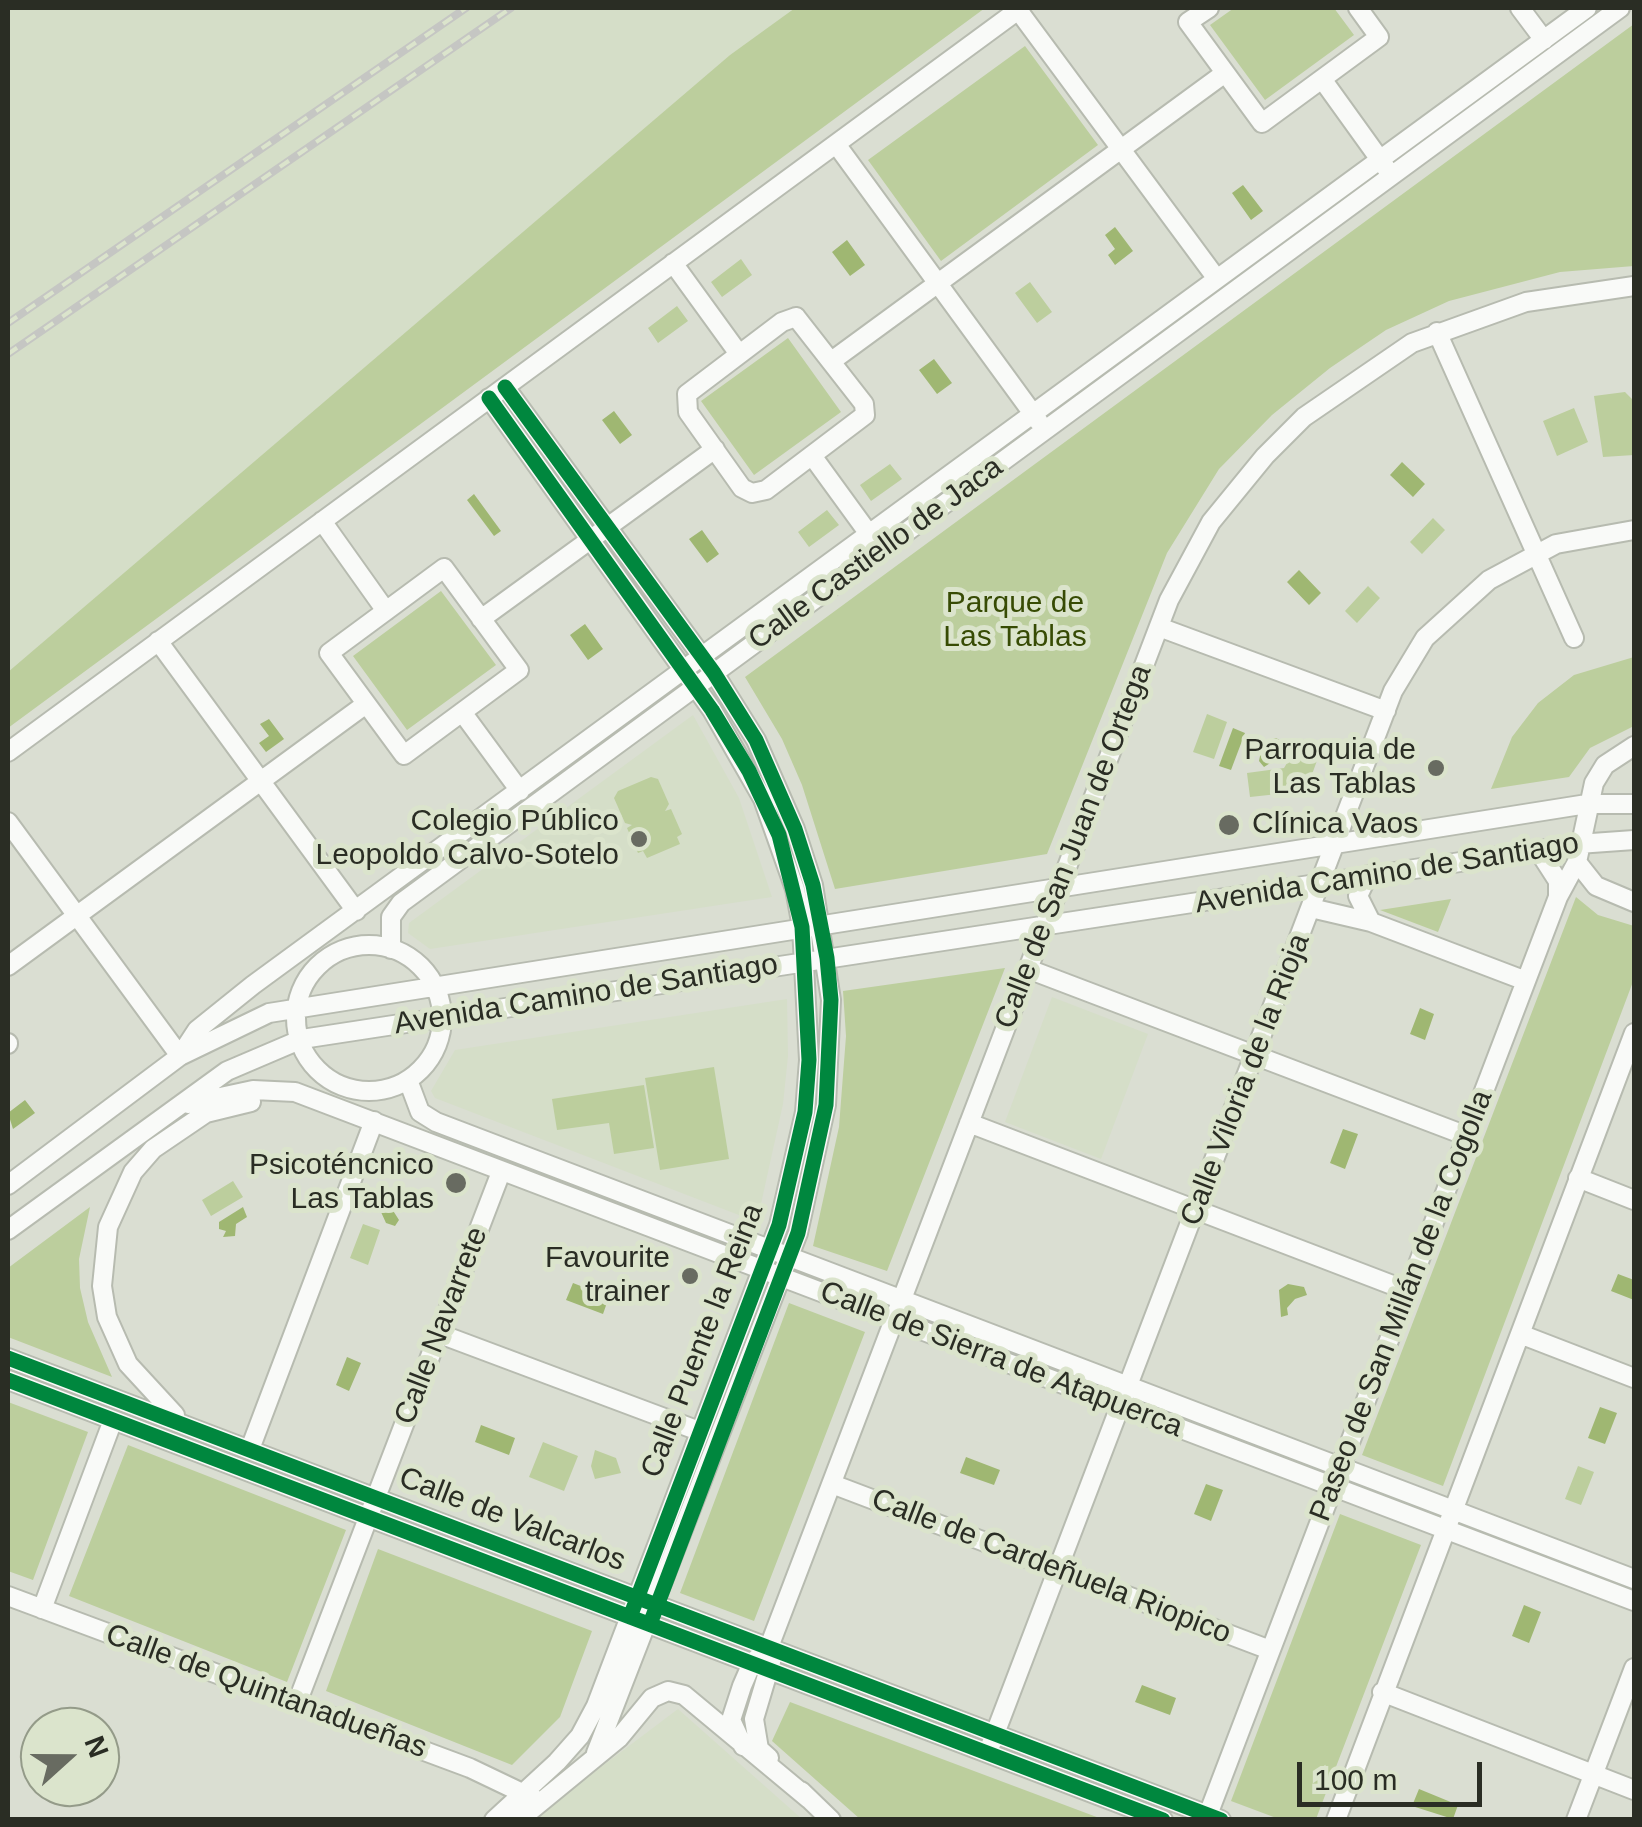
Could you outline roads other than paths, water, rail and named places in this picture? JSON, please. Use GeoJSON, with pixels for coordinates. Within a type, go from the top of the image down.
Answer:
{"type":"FeatureCollection","features":[{"type":"Feature","properties":{"kind":"street"},"geometry":{"type":"LineString","coordinates":[[8,752],[1020,8],[1217,279]]}},
{"type":"Feature","properties":{"kind":"street"},"geometry":{"type":"LineString","coordinates":[[1208,8],[1188,22],[1262,123],[1379,37],[1358,8]]}},
{"type":"Feature","properties":{"kind":"street"},"geometry":{"type":"LineString","coordinates":[[1520,8],[1544,40]]}},
{"type":"Feature","properties":{"kind":"street","name":"Calle Castiello de Jaca"},"geometry":{"type":"LineString","coordinates":[[180,1056],[197,1030],[227,1006],[1587,8]]}},
{"type":"Feature","properties":{"kind":"street","name":"Calle Castiello de Jaca"},"geometry":{"type":"LineString","coordinates":[[391,949],[391,918],[400,903],[1620,8]]}},
{"type":"Feature","properties":{"kind":"street"},"geometry":{"type":"LineString","coordinates":[[832,360],[1225,73]]}},
{"type":"Feature","properties":{"kind":"street"},"geometry":{"type":"LineString","coordinates":[[1322,79],[1391,176]]}},
{"type":"Feature","properties":{"kind":"street"},"geometry":{"type":"LineString","coordinates":[[836,144],[1044,430]]}},
{"type":"Feature","properties":{"kind":"street"},"geometry":{"type":"LineString","coordinates":[[673,264],[739,354]]}},
{"type":"Feature","properties":{"kind":"street","name":"Calle de San Juan de Ortega"},"geometry":{"type":"LineString","coordinates":[[752,1663],[769,1647],[1158,627],[1212,522],[1264,456],[1345,385],[1437,332],[1526,302],[1634,286]]}},
{"type":"Feature","properties":{"kind":"street"},"geometry":{"type":"LineString","coordinates":[[796,317],[832,360],[864,404],[865,415],[766,490],[752,493],[742,488],[688,412],[687,394],[782,322],[796,317]]}},
{"type":"Feature","properties":{"kind":"street"},"geometry":{"type":"LineString","coordinates":[[1437,332],[1574,638]]}},
{"type":"Feature","properties":{"kind":"street","name":"Calle Puente la Reina"},"geometry":{"type":"LineString","coordinates":[[497,392],[608,525],[714,673],[776,782],[822,924],[827,958],[831,1051],[818,1156],[781,1276],[650,1624],[596,1753]]}},
{"type":"Feature","properties":{"kind":"street","name":"Calle Puente la Reina"},"geometry":{"type":"LineString","coordinates":[[497,392],[589,540],[696,687],[763,799],[790,871],[802,927],[809,1060],[805,1112],[770,1249],[630,1617],[580,1736],[530,1796]]}},
{"type":"Feature","properties":{"kind":"street"},"geometry":{"type":"LineString","coordinates":[[481,619],[715,449]]}},
{"type":"Feature","properties":{"kind":"street"},"geometry":{"type":"LineString","coordinates":[[813,457],[868,534]]}},
{"type":"Feature","properties":{"kind":"street"},"geometry":{"type":"LineString","coordinates":[[322,521],[386,611]]}},
{"type":"Feature","properties":{"kind":"street","name":"Calle Viloria de la Rioja"},"geometry":{"type":"LineString","coordinates":[[988,1752],[1386,711],[1425,638],[1488,580],[1536,553],[1588,535],[1634,530]]}},
{"type":"Feature","properties":{"kind":"street"},"geometry":{"type":"LineString","coordinates":[[444,568],[481,619],[519,670],[404,755],[329,653],[444,568]]}},
{"type":"Feature","properties":{"kind":"street"},"geometry":{"type":"LineString","coordinates":[[1158,627],[1386,711]]}},
{"type":"Feature","properties":{"kind":"street"},"geometry":{"type":"LineString","coordinates":[[158,641],[356,911]]}},
{"type":"Feature","properties":{"kind":"street"},"geometry":{"type":"LineString","coordinates":[[8,966],[366,704]]}},
{"type":"Feature","properties":{"kind":"street"},"geometry":{"type":"LineString","coordinates":[[462,712],[520,791]]}},
{"type":"Feature","properties":{"kind":"street","name":"Paseo de San Millán de la Cogolla"},"geometry":{"type":"LineString","coordinates":[[1212,1818],[1270,1650],[1578,853],[1587,804],[1605,765],[1634,746]]}},
{"type":"Feature","properties":{"kind":"street","name":"Avenida Camino de Santiago"},"geometry":{"type":"LineString","coordinates":[[11,1175],[180,1056],[222,1032],[295,1006],[1587,804],[1634,804]]}},
{"type":"Feature","properties":{"kind":"street"},"geometry":{"type":"LineString","coordinates":[[8,822],[180,1056]]}},
{"type":"Feature","properties":{"kind":"street","name":"Avenida Camino de Santiago"},"geometry":{"type":"LineString","coordinates":[[8,1230],[227,1071],[302,1039],[1368,875],[1538,850],[1578,853],[1634,840]]}},
{"type":"Feature","properties":{"kind":"street"},"geometry":{"type":"LineString","coordinates":[[1538,850],[1558,882],[1558,897]]}},
{"type":"Feature","properties":{"kind":"street"},"geometry":{"type":"LineString","coordinates":[[1578,853],[1596,886],[1634,902]]}},
{"type":"Feature","properties":{"kind":"street"},"geometry":{"type":"LineString","coordinates":[[1368,875],[1358,896],[1370,922]]}},
{"type":"Feature","properties":{"kind":"street"},"geometry":{"type":"LineString","coordinates":[[1312,908],[1370,922],[1526,981]]}},
{"type":"Feature","properties":{"kind":"street","name":"Calle Castiello de Jaca"},"geometry":{"type":"LineString","coordinates":[[295,1006],[323,944],[356,911]]}},
{"type":"Feature","properties":{"kind":"street"},"geometry":{"type":"LineString","coordinates":[[295,1006],[311,1060],[345,1088],[366,1092],[388,1089],[408,1080],[432,1052],[441,1018],[434,984],[424,969],[391,949],[358,946],[316,965]]}},
{"type":"Feature","properties":{"kind":"street"},"geometry":{"type":"LineString","coordinates":[[1028,969],[1467,1136]]}},
{"type":"Feature","properties":{"kind":"street"},"geometry":{"type":"LineString","coordinates":[[1336,1820],[1634,1034]]}},
{"type":"Feature","properties":{"kind":"street","name":"Calle de Sierra de Atapuerca"},"geometry":{"type":"LineString","coordinates":[[408,1080],[420,1112],[436,1122],[1634,1578]]}},
{"type":"Feature","properties":{"kind":"street","name":"Calle de Sierra de Atapuerca"},"geometry":{"type":"LineString","coordinates":[[174,1108],[253,1090],[295,1092],[1634,1601]]}},
{"type":"Feature","properties":{"kind":"street","name":"Calle de Sierra de Atapuerca"},"geometry":{"type":"LineString","coordinates":[[186,1425],[158,1401],[128,1364],[107,1317],[103,1252],[118,1200],[153,1149],[206,1113],[261,1100],[311,1100]]}},
{"type":"Feature","properties":{"kind":"street"},"geometry":{"type":"LineString","coordinates":[[250,1449],[374,1121]]}},
{"type":"Feature","properties":{"kind":"street"},"geometry":{"type":"LineString","coordinates":[[970,1123],[1408,1292]]}},
{"type":"Feature","properties":{"kind":"street","name":"Calle Navarrete"},"geometry":{"type":"LineString","coordinates":[[297,1703],[501,1172]]}},
{"type":"Feature","properties":{"kind":"street"},"geometry":{"type":"LineString","coordinates":[[1578,1178],[1634,1200]]}},
{"type":"Feature","properties":{"kind":"street"},"geometry":{"type":"LineString","coordinates":[[440,1334],[699,1431]]}},
{"type":"Feature","properties":{"kind":"street"},"geometry":{"type":"LineString","coordinates":[[1520,1334],[1634,1378]]}},
{"type":"Feature","properties":{"kind":"street","name":"Calle de Valcarlos"},"geometry":{"type":"LineString","coordinates":[[8,1358],[1212,1818]]}},
{"type":"Feature","properties":{"kind":"street","name":"Calle de Valcarlos"},"geometry":{"type":"LineString","coordinates":[[8,1380],[1162,1820]]}},
{"type":"Feature","properties":{"kind":"street"},"geometry":{"type":"LineString","coordinates":[[42,1609],[113,1420]]}},
{"type":"Feature","properties":{"kind":"street","name":"Calle de Cardeñuela Riopico"},"geometry":{"type":"LineString","coordinates":[[832,1484],[1270,1650]]}},
{"type":"Feature","properties":{"kind":"street","name":"Calle de Quintanadueñas"},"geometry":{"type":"LineString","coordinates":[[8,1596],[297,1703],[530,1796]]}},
{"type":"Feature","properties":{"kind":"street","name":"Calle de San Juan de Ortega"},"geometry":{"type":"LineString","coordinates":[[769,1647],[772,1670]]}},
{"type":"Feature","properties":{"kind":"street"},"geometry":{"type":"LineString","coordinates":[[742,1746],[731,1720],[752,1663]]}},
{"type":"Feature","properties":{"kind":"street"},"geometry":{"type":"LineString","coordinates":[[1576,1820],[1634,1668]]}},
{"type":"Feature","properties":{"kind":"street"},"geometry":{"type":"LineString","coordinates":[[772,1670],[754,1719],[754,1734],[759,1748],[808,1799]]}},
{"type":"Feature","properties":{"kind":"street"},"geometry":{"type":"LineString","coordinates":[[494,1820],[618,1738],[652,1698],[668,1691],[684,1696],[831,1820]]}},
{"type":"Feature","properties":{"kind":"street"},"geometry":{"type":"LineString","coordinates":[[1382,1692],[1634,1790]]}},
{"type":"Feature","properties":{"kind":"street"},"geometry":{"type":"LineString","coordinates":[[519,1820],[530,1796]]}},
{"type":"Feature","properties":{"kind":"railway"},"geometry":{"type":"LineString","coordinates":[[8,323],[466,8]]}},
{"type":"Feature","properties":{"kind":"railway"},"geometry":{"type":"LineString","coordinates":[[8,354],[511,8]]}},
{"type":"Feature","properties":{"kind":"place","name":"Parroquia de Las Tablas"},"geometry":{"type":"Point","coordinates":[1436,768]}},
{"type":"Feature","properties":{"kind":"place","name":"Clínica Vaos"},"geometry":{"type":"Point","coordinates":[1229,825]}},
{"type":"Feature","properties":{"kind":"place","name":"Colegio Público Leopoldo Calvo-Sotelo"},"geometry":{"type":"Point","coordinates":[639,839]}},
{"type":"Feature","properties":{"kind":"place","name":"Psicoténcnico Las Tablas"},"geometry":{"type":"Point","coordinates":[456,1183]}},
{"type":"Feature","properties":{"kind":"place","name":"Favourite trainer"},"geometry":{"type":"Point","coordinates":[690,1276]}},
{"type":"Feature","properties":{"kind":"park label","name":"Parque de Las Tablas"},"geometry":{"type":"Point","coordinates":[1015,621]}}]}
